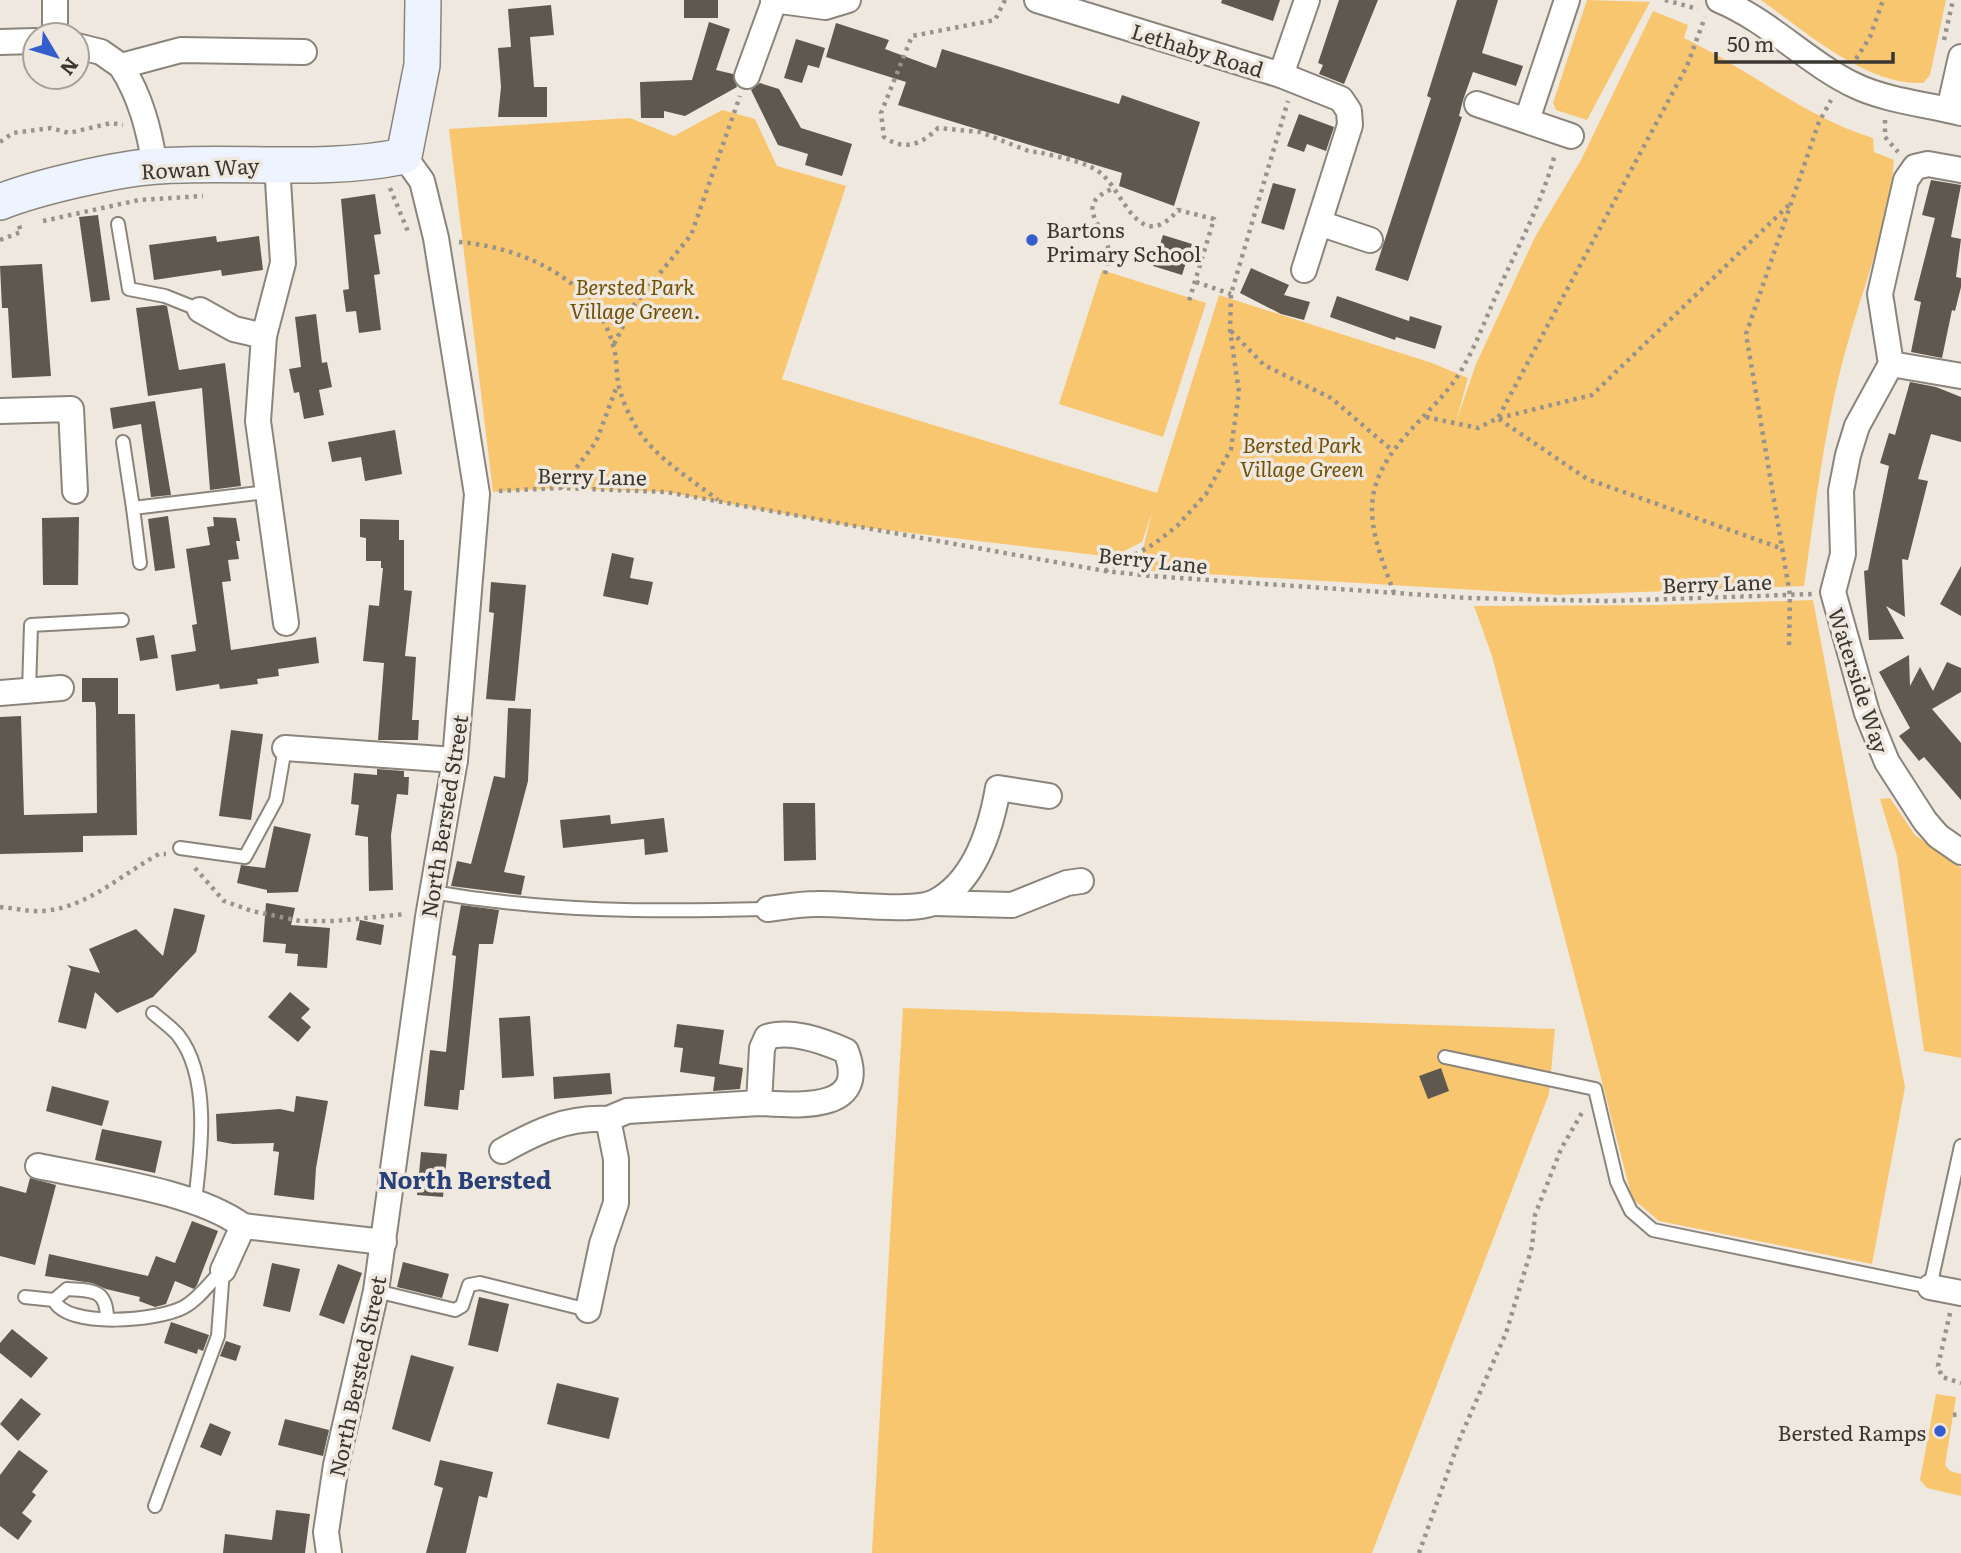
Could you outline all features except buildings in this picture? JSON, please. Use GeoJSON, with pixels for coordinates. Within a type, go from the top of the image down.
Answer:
{"type":"FeatureCollection","features":[{"type":"Feature","properties":{"kind":"street"},"geometry":{"type":"LineString","coordinates":[[55,0],[55,21]]}},
{"type":"Feature","properties":{"kind":"street"},"geometry":{"type":"LineString","coordinates":[[404,156],[422,65],[423,0]]}},
{"type":"Feature","properties":{"kind":"street"},"geometry":{"type":"LineString","coordinates":[[747,76],[774,1],[825,7],[848,0]]}},
{"type":"Feature","properties":{"kind":"street","name":"Lethaby Road"},"geometry":{"type":"LineString","coordinates":[[1037,0],[1093,8],[1281,75],[1307,0]]}},
{"type":"Feature","properties":{"kind":"street"},"geometry":{"type":"LineString","coordinates":[[1527,120],[1567,0]]}},
{"type":"Feature","properties":{"kind":"street"},"geometry":{"type":"LineString","coordinates":[[1713,6],[1761,22],[1859,88],[1955,111],[1951,55]]}},
{"type":"Feature","properties":{"kind":"street"},"geometry":{"type":"LineString","coordinates":[[0,42],[21,41]]}},
{"type":"Feature","properties":{"kind":"street"},"geometry":{"type":"LineString","coordinates":[[91,50],[101,52],[121,66],[134,86],[148,130],[155,166]]}},
{"type":"Feature","properties":{"kind":"street"},"geometry":{"type":"LineString","coordinates":[[121,66],[181,50],[304,52]]}},
{"type":"Feature","properties":{"kind":"street"},"geometry":{"type":"LineString","coordinates":[[1281,75],[1341,99],[1349,111],[1350,125],[1304,270]]}},
{"type":"Feature","properties":{"kind":"street"},"geometry":{"type":"LineString","coordinates":[[1477,104],[1566,135]]}},
{"type":"Feature","properties":{"kind":"street","name":"Rowan Way"},"geometry":{"type":"LineString","coordinates":[[0,202],[71,183],[155,166],[341,165],[404,156]]}},
{"type":"Feature","properties":{"kind":"street","name":"North Bersted Street"},"geometry":{"type":"LineString","coordinates":[[329,1553],[326,1532],[336,1465],[376,1292],[428,917],[455,760],[477,494],[436,239],[422,181],[404,156]]}},
{"type":"Feature","properties":{"kind":"street"},"geometry":{"type":"LineString","coordinates":[[277,164],[283,262],[264,336],[258,421],[286,623]]}},
{"type":"Feature","properties":{"kind":"street"},"geometry":{"type":"LineString","coordinates":[[1961,170],[1928,164],[1915,167],[1906,180],[1880,294],[1891,364],[1961,376]]}},
{"type":"Feature","properties":{"kind":"street"},"geometry":{"type":"LineString","coordinates":[[1319,223],[1370,240]]}},
{"type":"Feature","properties":{"kind":"street"},"geometry":{"type":"LineString","coordinates":[[200,310],[234,329],[264,336]]}},
{"type":"Feature","properties":{"kind":"street","name":"Waterside Way"},"geometry":{"type":"LineString","coordinates":[[1891,364],[1857,426],[1847,455],[1841,491],[1843,554],[1833,592],[1867,713],[1887,762],[1925,821],[1938,836],[1961,852]]}},
{"type":"Feature","properties":{"kind":"street"},"geometry":{"type":"LineString","coordinates":[[0,411],[71,409],[75,491]]}},
{"type":"Feature","properties":{"kind":"street"},"geometry":{"type":"LineString","coordinates":[[0,693],[61,688]]}},
{"type":"Feature","properties":{"kind":"street"},"geometry":{"type":"LineString","coordinates":[[285,748],[455,760]]}},
{"type":"Feature","properties":{"kind":"street"},"geometry":{"type":"LineString","coordinates":[[934,903],[957,882],[980,850],[991,829],[998,788],[1049,796]]}},
{"type":"Feature","properties":{"kind":"street"},"geometry":{"type":"LineString","coordinates":[[768,909],[814,904],[1012,905],[1067,883],[1081,881]]}},
{"type":"Feature","properties":{"kind":"street"},"geometry":{"type":"LineString","coordinates":[[502,1151],[557,1123],[588,1118],[608,1119],[627,1111],[759,1103]]}},
{"type":"Feature","properties":{"kind":"street"},"geometry":{"type":"LineString","coordinates":[[588,1310],[616,1202],[616,1159],[608,1119]]}},
{"type":"Feature","properties":{"kind":"street"},"geometry":{"type":"LineString","coordinates":[[38,1166],[195,1201],[224,1212],[243,1226],[384,1242]]}},
{"type":"Feature","properties":{"kind":"street"},"geometry":{"type":"LineString","coordinates":[[223,1270],[243,1226]]}},
{"type":"Feature","properties":{"kind":"street"},"geometry":{"type":"LineString","coordinates":[[1930,1287],[1958,1293]]}},
{"type":"Feature","properties":{"kind":"lane"},"geometry":{"type":"LineString","coordinates":[[118,224],[130,289],[165,296],[200,310]]}},
{"type":"Feature","properties":{"kind":"lane"},"geometry":{"type":"LineString","coordinates":[[123,442],[140,563]]}},
{"type":"Feature","properties":{"kind":"lane"},"geometry":{"type":"LineString","coordinates":[[132,508],[266,492]]}},
{"type":"Feature","properties":{"kind":"lane"},"geometry":{"type":"LineString","coordinates":[[29,691],[32,625],[121,620]]}},
{"type":"Feature","properties":{"kind":"lane"},"geometry":{"type":"LineString","coordinates":[[178,851],[245,857],[276,800],[285,748]]}},
{"type":"Feature","properties":{"kind":"lane"},"geometry":{"type":"LineString","coordinates":[[432,892],[485,902],[621,912],[768,909]]}},
{"type":"Feature","properties":{"kind":"lane"},"geometry":{"type":"LineString","coordinates":[[153,1013],[177,1034],[193,1065],[201,1108],[202,1148],[195,1201]]}},
{"type":"Feature","properties":{"kind":"lane"},"geometry":{"type":"LineString","coordinates":[[1445,1057],[1595,1088],[1618,1182],[1631,1211],[1653,1230],[1930,1287],[1961,1146]]}},
{"type":"Feature","properties":{"kind":"lane"},"geometry":{"type":"LineString","coordinates":[[54,1300],[57,1307],[71,1315],[131,1321],[181,1309],[193,1302],[223,1270]]}},
{"type":"Feature","properties":{"kind":"lane"},"geometry":{"type":"LineString","coordinates":[[155,1506],[218,1336],[223,1270]]}},
{"type":"Feature","properties":{"kind":"lane"},"geometry":{"type":"LineString","coordinates":[[376,1292],[455,1310],[462,1306],[469,1285],[480,1283],[588,1310]]}},
{"type":"Feature","properties":{"kind":"lane"},"geometry":{"type":"LineString","coordinates":[[25,1297],[54,1300],[66,1289],[93,1292],[102,1295],[107,1302],[107,1317]]}},
{"type":"Feature","properties":{"kind":"path"},"geometry":{"type":"LineString","coordinates":[[1005,0],[995,20],[912,37],[881,113],[884,137],[895,145],[909,146],[921,142],[938,128],[980,132],[1031,152],[1091,167],[1105,177],[1127,212],[1142,224],[1159,224],[1178,210],[1214,219],[1189,302]]}},
{"type":"Feature","properties":{"kind":"path"},"geometry":{"type":"LineString","coordinates":[[1789,645],[1790,595],[1746,334],[1819,122],[1870,37],[1883,0]]}},
{"type":"Feature","properties":{"kind":"path"},"geometry":{"type":"LineString","coordinates":[[1951,55],[1954,0]]}},
{"type":"Feature","properties":{"kind":"path"},"geometry":{"type":"LineString","coordinates":[[1498,418],[1687,66],[1713,6]]}},
{"type":"Feature","properties":{"kind":"path"},"geometry":{"type":"LineString","coordinates":[[613,345],[634,305],[691,235],[747,76]]}},
{"type":"Feature","properties":{"kind":"path"},"geometry":{"type":"LineString","coordinates":[[1105,571],[1154,544],[1177,526],[1206,494],[1225,463],[1235,428],[1239,392],[1230,330],[1231,294],[1289,104]]}},
{"type":"Feature","properties":{"kind":"path"},"geometry":{"type":"LineString","coordinates":[[1885,112],[1885,137],[1896,150]]}},
{"type":"Feature","properties":{"kind":"path"},"geometry":{"type":"LineString","coordinates":[[0,142],[13,133],[51,128],[69,133],[111,123],[148,130]]}},
{"type":"Feature","properties":{"kind":"path"},"geometry":{"type":"LineString","coordinates":[[1394,593],[1381,558],[1372,510],[1375,485],[1393,451],[1449,389],[1469,357],[1540,203],[1566,135]]}},
{"type":"Feature","properties":{"kind":"path"},"geometry":{"type":"LineString","coordinates":[[377,188],[391,188],[408,234],[509,249],[541,264],[570,283],[592,304],[613,345],[618,385],[637,429],[677,472],[718,501]]}},
{"type":"Feature","properties":{"kind":"path"},"geometry":{"type":"LineString","coordinates":[[1105,274],[1109,250],[1093,217],[1093,204],[1100,194],[1111,189]]}},
{"type":"Feature","properties":{"kind":"path"},"geometry":{"type":"LineString","coordinates":[[0,233],[139,200],[215,195]]}},
{"type":"Feature","properties":{"kind":"path"},"geometry":{"type":"LineString","coordinates":[[1425,417],[1478,428],[1498,418],[1592,395],[1791,202]]}},
{"type":"Feature","properties":{"kind":"path"},"geometry":{"type":"LineString","coordinates":[[1196,282],[1231,294]]}},
{"type":"Feature","properties":{"kind":"path"},"geometry":{"type":"LineString","coordinates":[[1230,330],[1264,365],[1331,398],[1393,451]]}},
{"type":"Feature","properties":{"kind":"path"},"geometry":{"type":"LineString","coordinates":[[561,488],[596,442],[618,385]]}},
{"type":"Feature","properties":{"kind":"path"},"geometry":{"type":"LineString","coordinates":[[1498,418],[1587,479],[1783,549]]}},
{"type":"Feature","properties":{"kind":"path","name":"Berry Lane"},"geometry":{"type":"LineString","coordinates":[[477,494],[561,488],[666,492],[1105,571],[1394,593],[1468,598],[1610,601],[1833,592]]}},
{"type":"Feature","properties":{"kind":"path"},"geometry":{"type":"LineString","coordinates":[[0,906],[41,911],[62,908],[90,898],[159,854],[178,851]]}},
{"type":"Feature","properties":{"kind":"path"},"geometry":{"type":"LineString","coordinates":[[185,861],[203,874],[225,901],[252,911],[300,921],[335,921],[412,913],[428,917]]}},
{"type":"Feature","properties":{"kind":"path"},"geometry":{"type":"LineString","coordinates":[[1419,1553],[1460,1438],[1506,1333],[1532,1247],[1535,1215],[1561,1149],[1595,1088]]}},
{"type":"Feature","properties":{"kind":"path"},"geometry":{"type":"LineString","coordinates":[[1958,1293],[1938,1366],[1942,1377],[1961,1383]]}},
{"type":"Feature","properties":{"kind":"path"},"geometry":{"type":"LineString","coordinates":[[1952,1415],[1961,1414]]}},
{"type":"Feature","properties":{"kind":"green space"},"geometry":{"type":"Polygon","coordinates":[[[1587,0],[1650,2],[1587,120],[1556,110],[1553,103],[1587,0]]]}},
{"type":"Feature","properties":{"kind":"green space"},"geometry":{"type":"Polygon","coordinates":[[[1761,0],[1946,0],[1930,75],[1923,83],[1901,81],[1858,66],[1816,40],[1761,0]]]}},
{"type":"Feature","properties":{"kind":"green space"},"geometry":{"type":"Polygon","coordinates":[[[1653,11],[1688,25],[1684,38],[1800,105],[1873,138],[1874,152],[1894,160],[1886,210],[1844,356],[1831,413],[1804,586],[1558,595],[1138,570],[1152,512],[1142,542],[1112,557],[844,525],[666,492],[561,488],[493,492],[449,129],[630,118],[674,136],[722,110],[755,119],[777,166],[846,186],[782,379],[1157,493],[1219,295],[1432,363],[1468,378],[1456,422],[1476,364],[1535,237],[1581,160],[1653,11]]]}},
{"type":"Feature","properties":{"kind":"green space"},"geometry":{"type":"Polygon","coordinates":[[[1102,270],[1206,303],[1163,437],[1059,404],[1102,270]]]}},
{"type":"Feature","properties":{"kind":"green space"},"geometry":{"type":"Polygon","coordinates":[[[1813,600],[1905,1087],[1872,1264],[1659,1221],[1632,1198],[1492,656],[1474,606],[1659,605],[1813,600]]]}},
{"type":"Feature","properties":{"kind":"green space"},"geometry":{"type":"Polygon","coordinates":[[[1890,798],[1915,835],[1961,868],[1961,1058],[1924,1051],[1897,856],[1880,799],[1890,798]]]}},
{"type":"Feature","properties":{"kind":"green space"},"geometry":{"type":"Polygon","coordinates":[[[903,1008],[1555,1029],[1549,1094],[1372,1553],[872,1553],[903,1008]]]}},
{"type":"Feature","properties":{"kind":"green space","name":"Bersted Ramps"},"geometry":{"type":"Polygon","coordinates":[[[1936,1394],[1956,1397],[1945,1465],[1950,1471],[1961,1474],[1961,1496],[1927,1488],[1920,1480],[1936,1394]]]}},
{"type":"Feature","properties":{"kind":"place","name":"Bartons Primary School"},"geometry":{"type":"Point","coordinates":[1032,240]}},
{"type":"Feature","properties":{"kind":"place","name":"Bersted Ramps"},"geometry":{"type":"Point","coordinates":[1940,1431]}},
{"type":"Feature","properties":{"kind":"district","name":"North Bersted"},"geometry":{"type":"Point","coordinates":[465,1178]}},
{"type":"Feature","properties":{"kind":"park label","name":"Bersted Park Village Green."},"geometry":{"type":"Point","coordinates":[635,297]}},
{"type":"Feature","properties":{"kind":"park label","name":"Bersted Park Village Green"},"geometry":{"type":"Point","coordinates":[1302,455]}}]}
